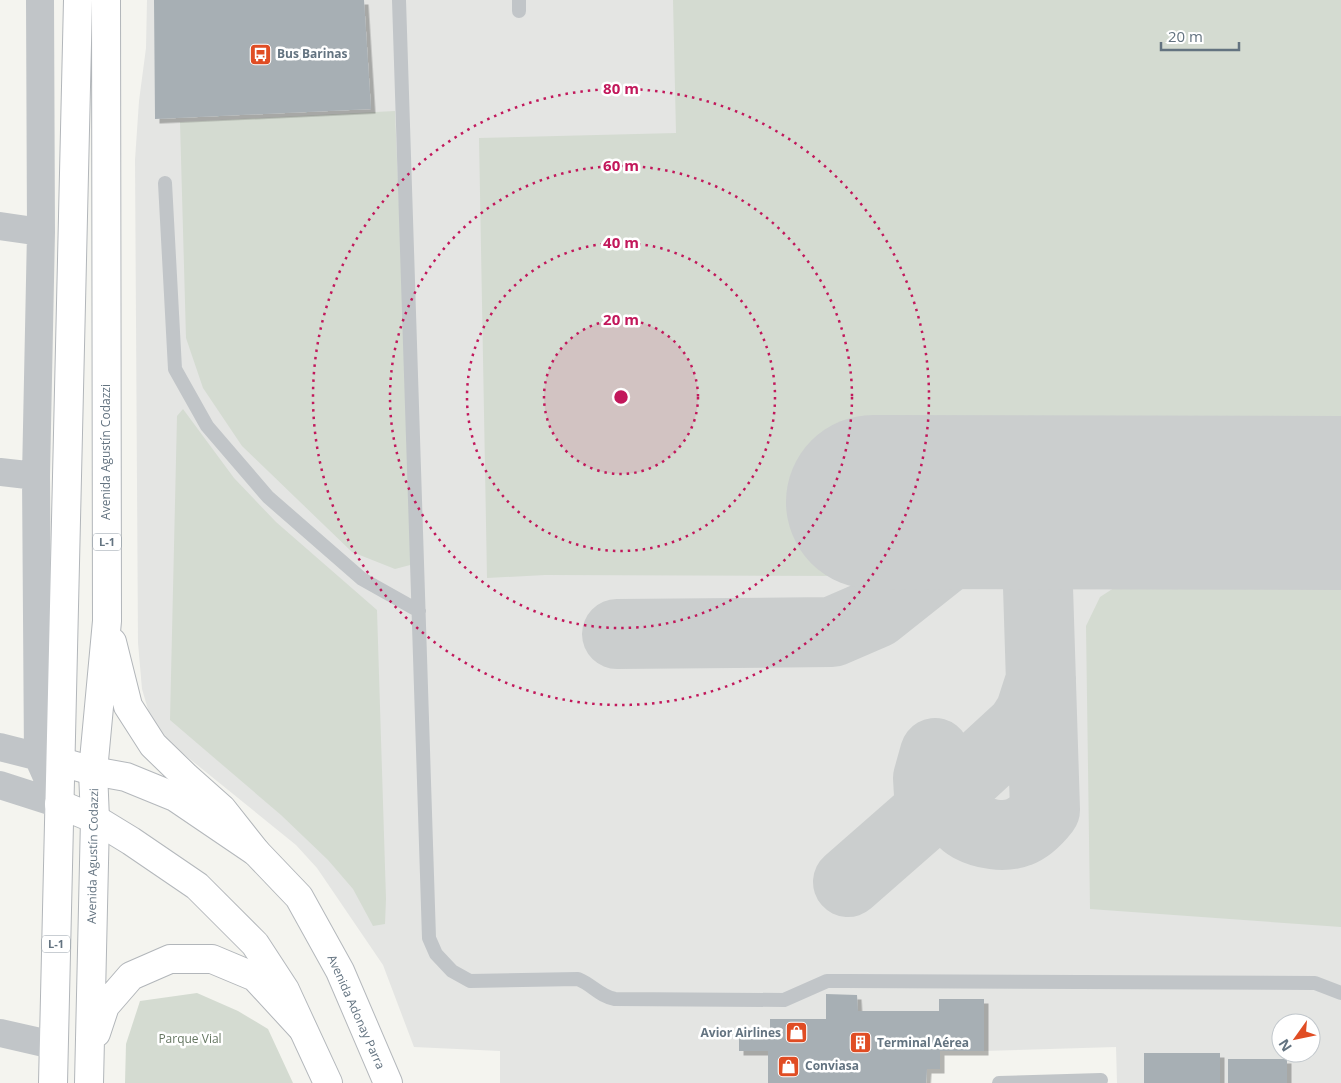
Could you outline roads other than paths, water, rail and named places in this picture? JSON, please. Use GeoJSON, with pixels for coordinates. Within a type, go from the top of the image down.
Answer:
{"type":"FeatureCollection","features":[{"type":"Feature","properties":{"kind":"main road","name":"L-1"},"geometry":{"type":"LineString","coordinates":[[53,1083],[59,804],[50,760],[78,0]]}},
{"type":"Feature","properties":{"kind":"main road","name":"Avenida Agustín Codazzi"},"geometry":{"type":"LineString","coordinates":[[89,1083],[95,819],[93,771],[107,621],[106,0]]}},
{"type":"Feature","properties":{"kind":"main road"},"geometry":{"type":"LineString","coordinates":[[107,621],[128,706],[133,714],[153,745],[222,809],[256,852]]}},
{"type":"Feature","properties":{"kind":"main road","name":"Avenida Adonay Parra"},"geometry":{"type":"LineString","coordinates":[[50,760],[126,777],[175,797],[256,852],[299,897],[340,971],[388,1083]]}},
{"type":"Feature","properties":{"kind":"main road"},"geometry":{"type":"LineString","coordinates":[[59,804],[95,819],[132,841],[197,886],[255,944],[285,990],[328,1083]]}},
{"type":"Feature","properties":{"kind":"main road"},"geometry":{"type":"LineString","coordinates":[[89,1056],[105,1006],[131,976],[170,960],[212,959],[255,977],[302,1028]]}},
{"type":"Feature","properties":{"kind":"street","name":"L-1"},"geometry":{"type":"LineString","coordinates":[[40,0],[41,232],[36,476],[50,760]]}},
{"type":"Feature","properties":{"kind":"street"},"geometry":{"type":"LineString","coordinates":[[0,226],[41,232]]}},
{"type":"Feature","properties":{"kind":"street"},"geometry":{"type":"LineString","coordinates":[[0,472],[36,476]]}},
{"type":"Feature","properties":{"kind":"street"},"geometry":{"type":"LineString","coordinates":[[0,747],[50,760]]}},
{"type":"Feature","properties":{"kind":"street"},"geometry":{"type":"LineString","coordinates":[[0,785],[59,804]]}},
{"type":"Feature","properties":{"kind":"street"},"geometry":{"type":"LineString","coordinates":[[0,1033],[54,1045]]}},
{"type":"Feature","properties":{"kind":"lane"},"geometry":{"type":"LineString","coordinates":[[399,0],[429,938],[436,954],[452,971],[470,981],[578,979],[588,983],[605,997],[616,999],[784,1000],[827,981],[1315,982],[1341,993]]}},
{"type":"Feature","properties":{"kind":"lane"},"geometry":{"type":"LineString","coordinates":[[165,183],[175,370],[207,426],[268,497],[362,579],[419,611]]}},
{"type":"Feature","properties":{"kind":"lane"},"geometry":{"type":"LineString","coordinates":[[999,1083],[1101,1080]]}},
{"type":"Feature","properties":{"kind":"place","name":"Bus Barinas"},"geometry":{"type":"Point","coordinates":[261,54]}},
{"type":"Feature","properties":{"kind":"place","name":"Avior Airlines"},"geometry":{"type":"Point","coordinates":[797,1033]}},
{"type":"Feature","properties":{"kind":"place","name":"Terminal Aérea"},"geometry":{"type":"Point","coordinates":[861,1043]}},
{"type":"Feature","properties":{"kind":"place","name":"Conviasa"},"geometry":{"type":"Point","coordinates":[789,1066]}},
{"type":"Feature","properties":{"kind":"park label","name":"Parque Vial"},"geometry":{"type":"Point","coordinates":[190,1039]}}]}
